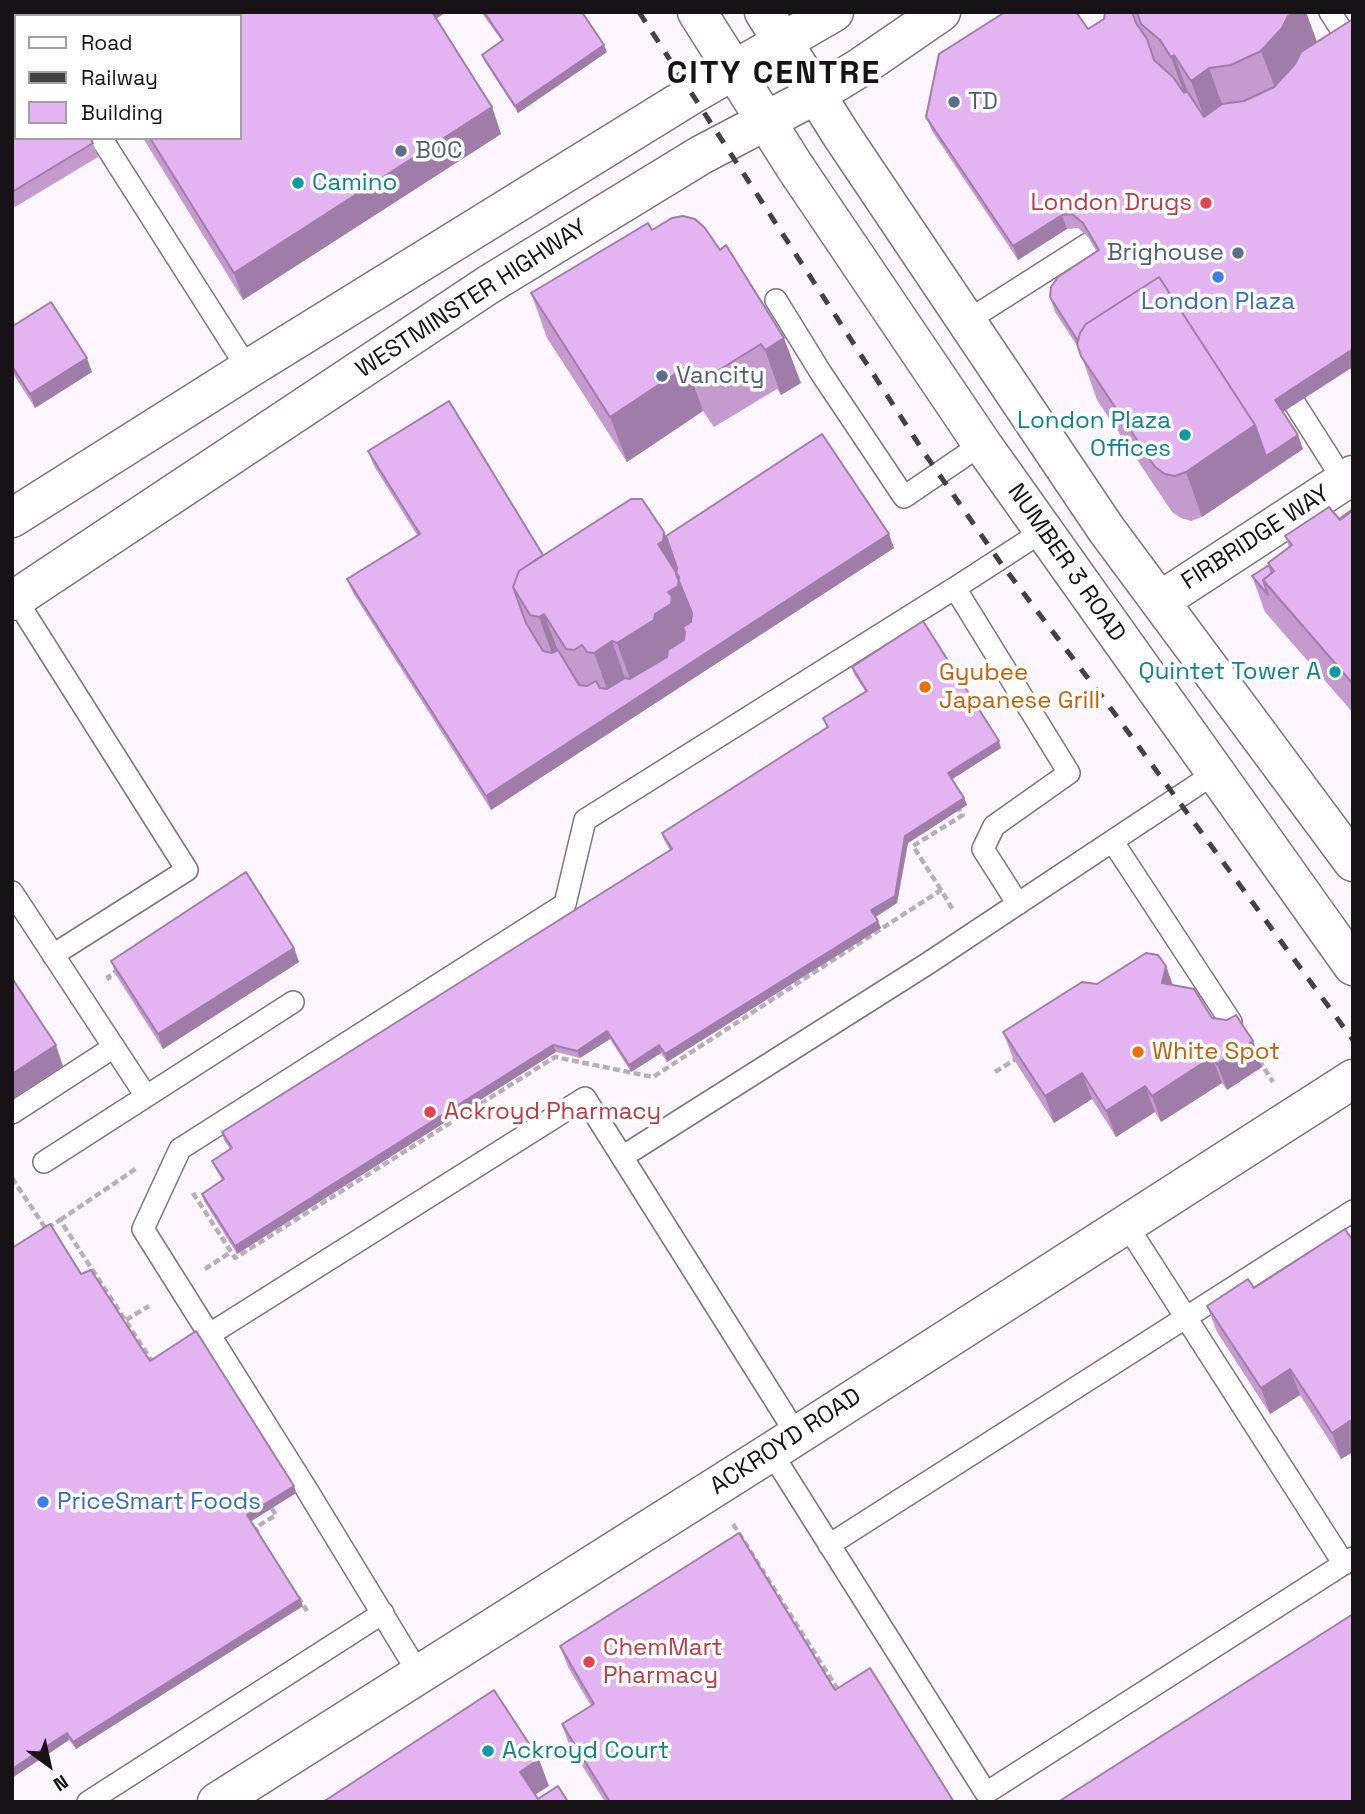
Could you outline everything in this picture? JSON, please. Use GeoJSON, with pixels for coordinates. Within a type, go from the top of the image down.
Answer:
{"type":"FeatureCollection","features":[{"type":"Feature","properties":{"kind":"main road","name":"NUMBER 3 ROAD"},"geometry":{"type":"LineString","coordinates":[[697,12],[795,167],[982,444],[1353,966]]}},
{"type":"Feature","properties":{"kind":"main road"},"geometry":{"type":"LineString","coordinates":[[12,518],[734,69],[774,28],[834,12]]}},
{"type":"Feature","properties":{"kind":"main road","name":"WESTMINSTER HIGHWAY"},"geometry":{"type":"LineString","coordinates":[[13,597],[488,285],[701,155],[862,67],[940,12]]}},
{"type":"Feature","properties":{"kind":"main road"},"geometry":{"type":"LineString","coordinates":[[774,28],[842,136],[1106,529],[1353,862]]}},
{"type":"Feature","properties":{"kind":"main road","name":"FIRBRIDGE WAY"},"geometry":{"type":"LineString","coordinates":[[1160,601],[1348,478]]}},
{"type":"Feature","properties":{"kind":"main road","name":"ACKROYD ROAD"},"geometry":{"type":"LineString","coordinates":[[222,1801],[1353,1079]]}},
{"type":"Feature","properties":{"kind":"lane"},"geometry":{"type":"LineString","coordinates":[[1330,12],[1348,40]]}},
{"type":"Feature","properties":{"kind":"lane"},"geometry":{"type":"LineString","coordinates":[[102,140],[248,369]]}},
{"type":"Feature","properties":{"kind":"lane"},"geometry":{"type":"LineString","coordinates":[[967,321],[1091,242]]}},
{"type":"Feature","properties":{"kind":"lane"},"geometry":{"type":"LineString","coordinates":[[776,300],[904,498],[982,444]]}},
{"type":"Feature","properties":{"kind":"lane"},"geometry":{"type":"LineString","coordinates":[[1295,404],[1348,478]]}},
{"type":"Feature","properties":{"kind":"lane"},"geometry":{"type":"LineString","coordinates":[[419,1674],[143,1229],[180,1149],[565,904],[585,820],[1043,531]]}},
{"type":"Feature","properties":{"kind":"lane"},"geometry":{"type":"LineString","coordinates":[[955,588],[1069,773],[994,826],[983,849],[1018,904]]}},
{"type":"Feature","properties":{"kind":"lane"},"geometry":{"type":"LineString","coordinates":[[13,597],[187,870],[54,955]]}},
{"type":"Feature","properties":{"kind":"lane"},"geometry":{"type":"LineString","coordinates":[[622,1157],[1018,904],[1215,773]]}},
{"type":"Feature","properties":{"kind":"lane"},"geometry":{"type":"LineString","coordinates":[[1113,842],[1231,1022]]}},
{"type":"Feature","properties":{"kind":"lane"},"geometry":{"type":"LineString","coordinates":[[12,892],[146,1096]]}},
{"type":"Feature","properties":{"kind":"lane"},"geometry":{"type":"LineString","coordinates":[[44,1162],[293,1002]]}},
{"type":"Feature","properties":{"kind":"lane"},"geometry":{"type":"LineString","coordinates":[[12,1113],[114,1047]]}},
{"type":"Feature","properties":{"kind":"lane"},"geometry":{"type":"LineString","coordinates":[[210,1334],[585,1098],[622,1157],[784,1444],[829,1545],[986,1793],[1348,1561],[1126,1224]]}},
{"type":"Feature","properties":{"kind":"lane"},"geometry":{"type":"LineString","coordinates":[[829,1545],[1353,1210]]}},
{"type":"Feature","properties":{"kind":"lane"},"geometry":{"type":"LineString","coordinates":[[88,1802],[383,1613]]}},
{"type":"Feature","properties":{"kind":"path"},"geometry":{"type":"LineString","coordinates":[[941,890],[913,846],[963,815],[955,803]]}},
{"type":"Feature","properties":{"kind":"path"},"geometry":{"type":"LineString","coordinates":[[115,988],[108,976],[131,961]]}},
{"type":"Feature","properties":{"kind":"path"},"geometry":{"type":"LineString","coordinates":[[1252,1049],[1273,1082]]}},
{"type":"Feature","properties":{"kind":"path"},"geometry":{"type":"LineString","coordinates":[[995,1072],[1028,1051]]}},
{"type":"Feature","properties":{"kind":"path"},"geometry":{"type":"LineString","coordinates":[[12,1178],[46,1229],[143,1164]]}},
{"type":"Feature","properties":{"kind":"path"},"geometry":{"type":"LineString","coordinates":[[60,1220],[158,1371]]}},
{"type":"Feature","properties":{"kind":"path"},"geometry":{"type":"LineString","coordinates":[[205,1269],[231,1252]]}},
{"type":"Feature","properties":{"kind":"path"},"geometry":{"type":"LineString","coordinates":[[126,1321],[149,1306]]}},
{"type":"Feature","properties":{"kind":"path"},"geometry":{"type":"LineString","coordinates":[[262,1493],[276,1515],[255,1528],[262,1540]]}},
{"type":"Feature","properties":{"kind":"path"},"geometry":{"type":"LineString","coordinates":[[733,1524],[843,1697]]}},
{"type":"Feature","properties":{"kind":"path"},"geometry":{"type":"LineString","coordinates":[[292,1587],[307,1611]]}},
{"type":"Feature","properties":{"kind":"building"},"geometry":{"type":"Polygon","coordinates":[[[67,12],[152,12],[150,14],[67,12]]]}},
{"type":"Feature","properties":{"kind":"building","name":"Camino"},"geometry":{"type":"Polygon","coordinates":[[[432,12],[492,107],[234,273],[151,140],[242,140],[242,14],[150,14],[432,12]]]}},
{"type":"Feature","properties":{"kind":"building"},"geometry":{"type":"Polygon","coordinates":[[[484,12],[582,12],[604,45],[515,106],[482,55],[503,40],[484,12]]]}},
{"type":"Feature","properties":{"kind":"building","name":"London Plaza"},"geometry":{"type":"Polygon","coordinates":[[[1005,12],[1076,12],[1088,29],[1104,19],[1105,12],[1132,12],[1147,39],[1154,60],[1173,77],[1184,93],[1187,91],[1204,117],[1222,104],[1244,101],[1274,87],[1295,64],[1301,52],[1353,19],[1353,349],[1275,400],[1298,435],[1266,456],[1255,425],[1159,277],[1086,324],[1078,341],[1050,297],[1051,287],[1058,277],[1099,250],[1083,223],[1072,214],[1062,215],[1013,246],[926,117],[939,54],[1005,12]]]}},
{"type":"Feature","properties":{"kind":"building"},"geometry":{"type":"Polygon","coordinates":[[[1137,12],[1294,12],[1261,51],[1231,65],[1209,68],[1191,81],[1174,55],[1171,57],[1160,40],[1141,24],[1137,12]]]}},
{"type":"Feature","properties":{"kind":"building"},"geometry":{"type":"Polygon","coordinates":[[[12,23],[14,110],[12,111],[12,23]]]}},
{"type":"Feature","properties":{"kind":"building"},"geometry":{"type":"Polygon","coordinates":[[[14,130],[14,140],[91,140],[93,143],[12,192],[14,130]]]}},
{"type":"Feature","properties":{"kind":"building"},"geometry":{"type":"Polygon","coordinates":[[[683,216],[695,219],[705,228],[720,250],[726,245],[784,338],[765,350],[761,344],[698,383],[687,366],[610,417],[531,293],[648,223],[652,230],[672,218],[683,216]]]}},
{"type":"Feature","properties":{"kind":"building","name":"London Plaza Offices"},"geometry":{"type":"Polygon","coordinates":[[[1159,277],[1255,425],[1186,472],[1175,476],[1165,474],[1155,467],[1081,356],[1077,344],[1086,324],[1159,277]]]}},
{"type":"Feature","properties":{"kind":"building"},"geometry":{"type":"Polygon","coordinates":[[[51,302],[87,358],[30,394],[12,366],[12,324],[13,326],[51,302]]]}},
{"type":"Feature","properties":{"kind":"building"},"geometry":{"type":"Polygon","coordinates":[[[449,401],[543,555],[519,571],[513,587],[526,623],[543,651],[552,653],[558,650],[579,685],[587,686],[596,681],[600,688],[607,689],[667,657],[668,650],[684,640],[683,627],[691,622],[692,613],[676,574],[677,568],[666,536],[822,434],[889,534],[486,796],[347,579],[420,534],[368,451],[449,401]]]}},
{"type":"Feature","properties":{"kind":"building"},"geometry":{"type":"Polygon","coordinates":[[[631,499],[642,499],[664,532],[663,541],[658,544],[679,577],[678,586],[668,592],[672,596],[671,604],[655,614],[654,620],[617,643],[612,641],[594,653],[587,652],[582,645],[574,650],[566,649],[544,614],[539,617],[530,615],[513,587],[519,571],[631,499]]]}},
{"type":"Feature","properties":{"kind":"building"},"geometry":{"type":"Polygon","coordinates":[[[1329,507],[1340,520],[1353,510],[1353,684],[1263,580],[1274,571],[1268,563],[1292,545],[1285,536],[1329,507]]]}},
{"type":"Feature","properties":{"kind":"building"},"geometry":{"type":"Polygon","coordinates":[[[1269,565],[1272,573],[1263,580],[1268,595],[1252,576],[1269,565]]]}},
{"type":"Feature","properties":{"kind":"building"},"geometry":{"type":"Polygon","coordinates":[[[923,621],[999,741],[948,773],[964,798],[905,836],[895,896],[871,910],[878,921],[665,1054],[659,1045],[629,1065],[607,1031],[577,1051],[553,1045],[235,1246],[202,1194],[224,1179],[212,1161],[232,1148],[222,1132],[672,849],[662,833],[828,727],[823,718],[867,691],[852,667],[923,621]]]}},
{"type":"Feature","properties":{"kind":"building"},"geometry":{"type":"Polygon","coordinates":[[[246,872],[294,948],[158,1034],[111,961],[246,872]]]}},
{"type":"Feature","properties":{"kind":"building","name":"White Spot"},"geometry":{"type":"Polygon","coordinates":[[[1146,953],[1158,955],[1166,966],[1162,983],[1194,989],[1212,1018],[1227,1020],[1236,1015],[1253,1041],[1217,1064],[1212,1057],[1152,1096],[1145,1086],[1106,1111],[1082,1073],[1045,1096],[1003,1032],[1082,982],[1097,984],[1146,953]]]}},
{"type":"Feature","properties":{"kind":"building"},"geometry":{"type":"Polygon","coordinates":[[[12,978],[56,1045],[12,1074],[12,978]]]}},
{"type":"Feature","properties":{"kind":"building"},"geometry":{"type":"Polygon","coordinates":[[[50,1224],[81,1274],[91,1270],[150,1361],[196,1331],[294,1486],[247,1515],[300,1599],[73,1742],[67,1733],[12,1769],[12,1248],[50,1224]]]}},
{"type":"Feature","properties":{"kind":"building"},"geometry":{"type":"Polygon","coordinates":[[[1345,1229],[1353,1241],[1353,1419],[1332,1433],[1290,1369],[1261,1388],[1207,1306],[1248,1279],[1254,1288],[1345,1229]]]}},
{"type":"Feature","properties":{"kind":"building"},"geometry":{"type":"Polygon","coordinates":[[[739,1533],[835,1690],[870,1668],[954,1802],[610,1802],[562,1724],[594,1704],[560,1646],[739,1533]]]}},
{"type":"Feature","properties":{"kind":"building"},"geometry":{"type":"Polygon","coordinates":[[[1353,1614],[1353,1802],[1058,1802],[1353,1614]]]}},
{"type":"Feature","properties":{"kind":"building"},"geometry":{"type":"Polygon","coordinates":[[[494,1690],[539,1759],[520,1772],[538,1799],[558,1786],[568,1802],[323,1802],[494,1690]]]}},
{"type":"Feature","properties":{"kind":"railway"},"geometry":{"type":"LineString","coordinates":[[639,12],[925,454],[1000,562],[1112,710],[1353,1040]]}},
{"type":"Feature","properties":{"kind":"place","name":"TD"},"geometry":{"type":"Point","coordinates":[954,102]}},
{"type":"Feature","properties":{"kind":"place","name":"BOC"},"geometry":{"type":"Point","coordinates":[401,151]}},
{"type":"Feature","properties":{"kind":"place","name":"Camino"},"geometry":{"type":"Point","coordinates":[298,183]}},
{"type":"Feature","properties":{"kind":"place","name":"London Drugs"},"geometry":{"type":"Point","coordinates":[1206,203]}},
{"type":"Feature","properties":{"kind":"place","name":"Brighouse"},"geometry":{"type":"Point","coordinates":[1238,253]}},
{"type":"Feature","properties":{"kind":"place","name":"London Plaza"},"geometry":{"type":"Point","coordinates":[1218,277]}},
{"type":"Feature","properties":{"kind":"place","name":"Vancity"},"geometry":{"type":"Point","coordinates":[662,376]}},
{"type":"Feature","properties":{"kind":"place","name":"London Plaza Offices"},"geometry":{"type":"Point","coordinates":[1185,435]}},
{"type":"Feature","properties":{"kind":"place","name":"Quintet Tower A"},"geometry":{"type":"Point","coordinates":[1335,672]}},
{"type":"Feature","properties":{"kind":"place","name":"Gyubee Japanese Grill"},"geometry":{"type":"Point","coordinates":[925,687]}},
{"type":"Feature","properties":{"kind":"place","name":"White Spot"},"geometry":{"type":"Point","coordinates":[1138,1052]}},
{"type":"Feature","properties":{"kind":"place","name":"Ackroyd Pharmacy"},"geometry":{"type":"Point","coordinates":[430,1112]}},
{"type":"Feature","properties":{"kind":"place","name":"PriceSmart Foods"},"geometry":{"type":"Point","coordinates":[43,1502]}},
{"type":"Feature","properties":{"kind":"place","name":"ChemMart Pharmacy"},"geometry":{"type":"Point","coordinates":[589,1662]}},
{"type":"Feature","properties":{"kind":"place","name":"Ackroyd Court"},"geometry":{"type":"Point","coordinates":[488,1751]}},
{"type":"Feature","properties":{"kind":"district","name":"CITY CENTRE"},"geometry":{"type":"Point","coordinates":[774,74]}}]}
